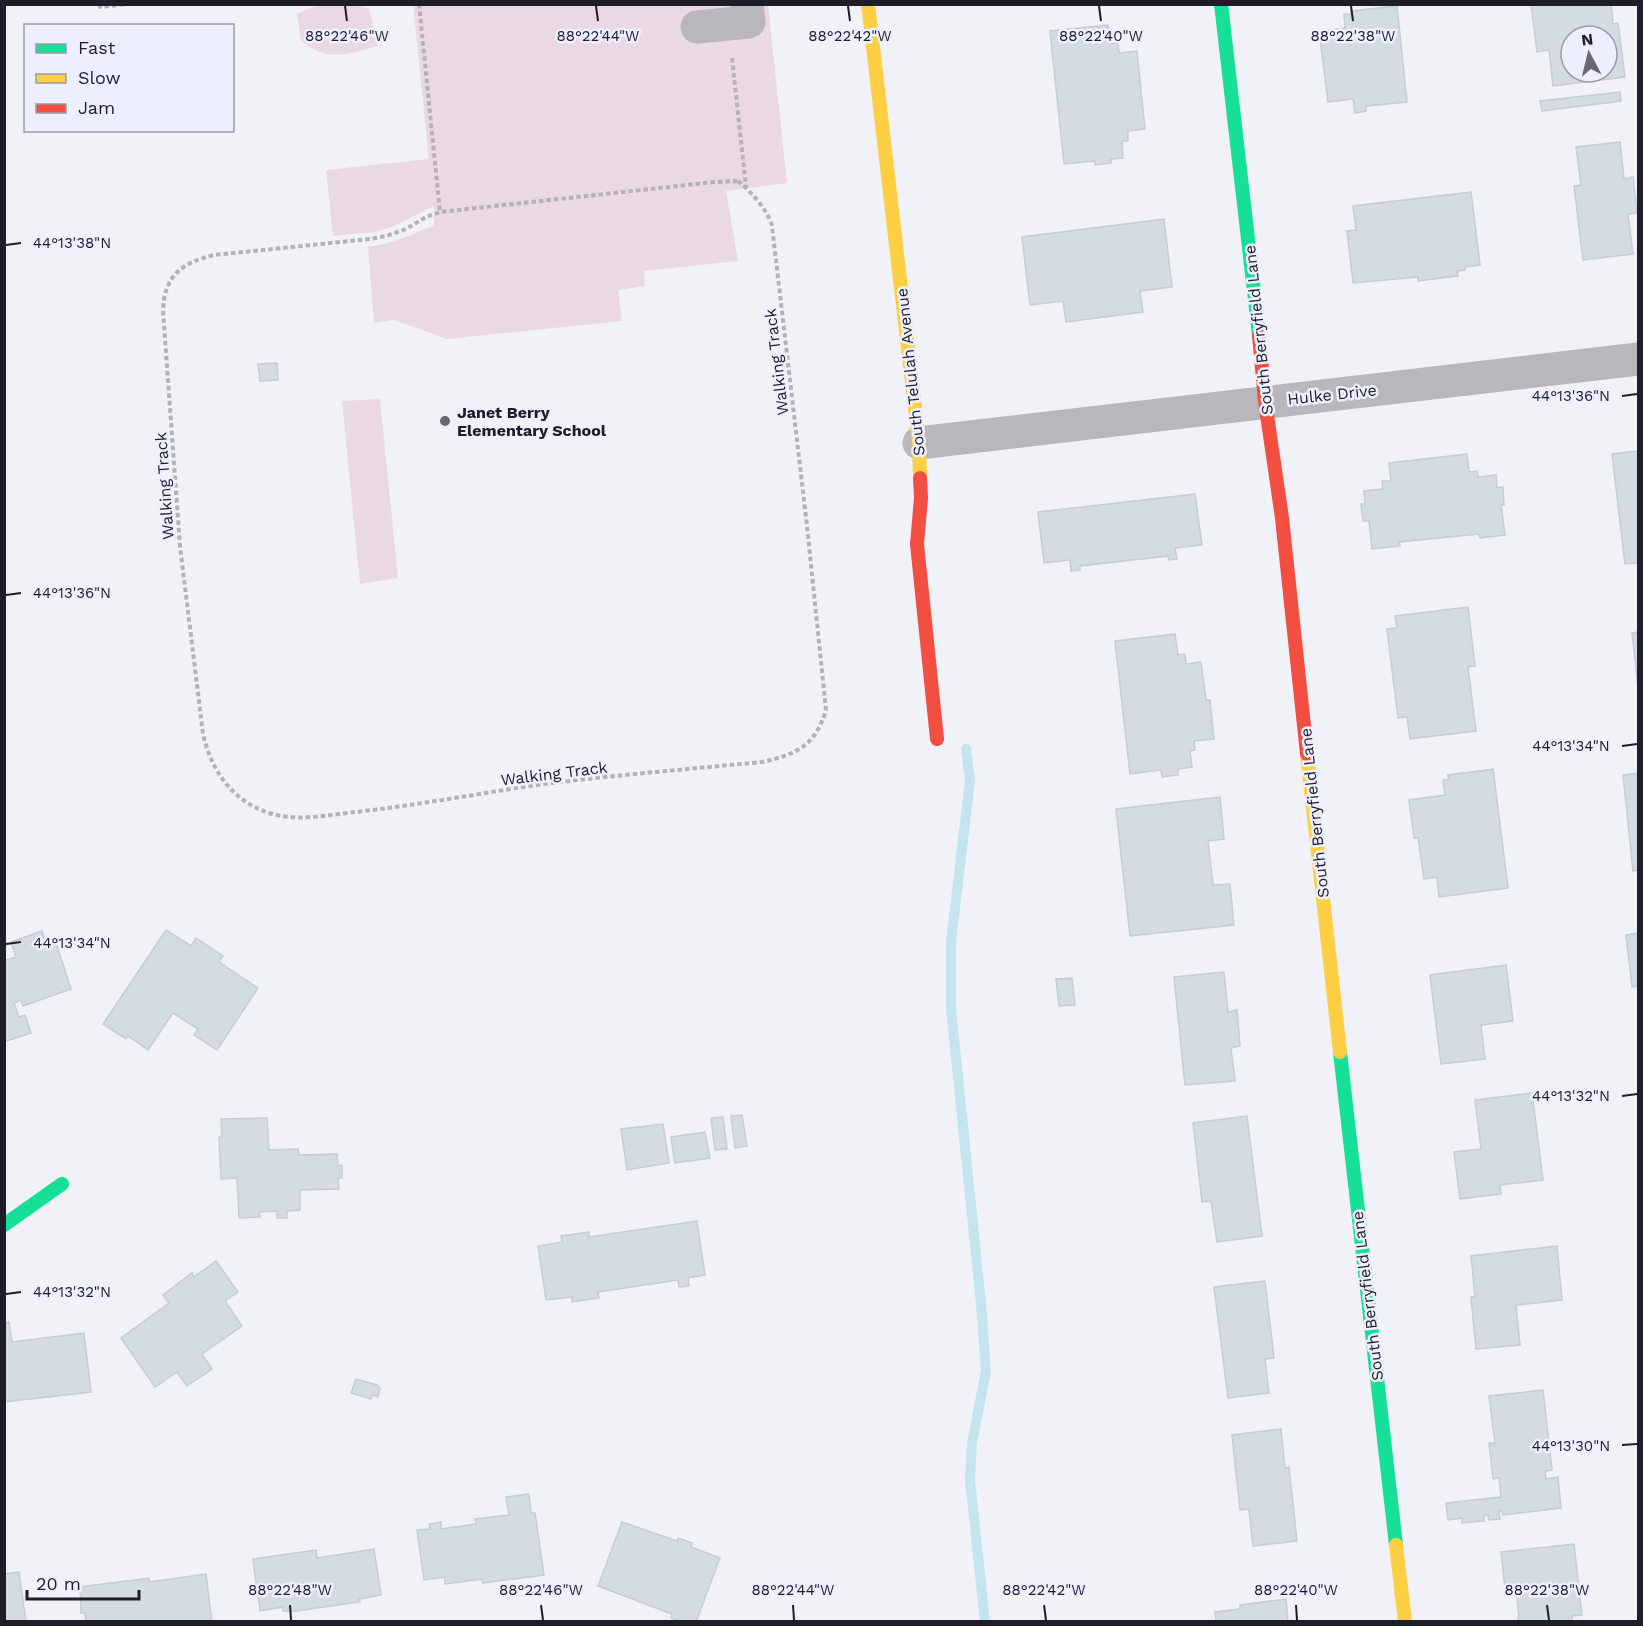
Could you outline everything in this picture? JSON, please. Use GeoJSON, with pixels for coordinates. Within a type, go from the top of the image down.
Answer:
{"type":"FeatureCollection","features":[{"type":"Feature","properties":{"kind":"street","name":"South Telulah Avenue"},"geometry":{"type":"LineString","coordinates":[[868,4],[919,442],[921,498],[917,544],[937,740]]}},
{"type":"Feature","properties":{"kind":"street","name":"South Berryfield Lane"},"geometry":{"type":"LineString","coordinates":[[1221,4],[1242,204],[1254,284],[1265,401],[1282,518],[1358,1223],[1405,1622]]}},
{"type":"Feature","properties":{"kind":"street"},"geometry":{"type":"LineString","coordinates":[[697,27],[738,14]]}},
{"type":"Feature","properties":{"kind":"street","name":"Hulke Drive"},"geometry":{"type":"LineString","coordinates":[[919,442],[1638,359]]}},
{"type":"Feature","properties":{"kind":"street"},"geometry":{"type":"LineString","coordinates":[[4,1225],[62,1184]]}},
{"type":"Feature","properties":{"kind":"path"},"geometry":{"type":"LineString","coordinates":[[100,4],[100,7],[127,4]]}},
{"type":"Feature","properties":{"kind":"path"},"geometry":{"type":"LineString","coordinates":[[419,4],[440,212]]}},
{"type":"Feature","properties":{"kind":"path"},"geometry":{"type":"LineString","coordinates":[[738,14],[746,188]]}},
{"type":"Feature","properties":{"kind":"path","name":"Walking Track"},"geometry":{"type":"LineString","coordinates":[[714,182],[738,182],[746,188],[771,220],[826,710],[810,742],[783,757],[762,762],[544,784],[400,807],[323,816],[293,817],[271,814],[253,807],[230,789],[216,772],[202,734],[180,546],[164,296],[166,286],[174,274],[201,258],[370,239],[406,229],[440,212],[714,182]]}},
{"type":"Feature","properties":{"kind":"shaded area"},"geometry":{"type":"Polygon","coordinates":[[[681,4],[682,6],[768,5],[787,183],[726,191],[738,261],[644,271],[645,286],[618,290],[622,321],[447,339],[394,320],[374,323],[368,247],[394,241],[434,225],[434,206],[394,226],[375,232],[333,236],[326,170],[429,159],[413,5],[681,4]]]}},
{"type":"Feature","properties":{"kind":"shaded area"},"geometry":{"type":"Polygon","coordinates":[[[325,5],[358,5],[369,9],[378,46],[338,55],[321,52],[301,41],[297,14],[325,5]]]}},
{"type":"Feature","properties":{"kind":"shaded area"},"geometry":{"type":"Polygon","coordinates":[[[380,399],[398,578],[360,584],[342,401],[380,399]]]}},
{"type":"Feature","properties":{"kind":"building"},"geometry":{"type":"Polygon","coordinates":[[[1531,4],[1611,4],[1613,24],[1559,24],[1559,84],[1569,84],[1553,86],[1549,50],[1537,52],[1531,4]]]}},
{"type":"Feature","properties":{"kind":"building"},"geometry":{"type":"Polygon","coordinates":[[[1397,6],[1407,102],[1366,106],[1366,111],[1355,113],[1353,99],[1328,102],[1319,31],[1345,28],[1344,14],[1352,14],[1351,11],[1397,6]]]}},
{"type":"Feature","properties":{"kind":"building"},"geometry":{"type":"Polygon","coordinates":[[[1108,25],[1110,44],[1118,43],[1119,53],[1137,51],[1145,129],[1128,131],[1128,141],[1122,141],[1123,158],[1111,159],[1111,163],[1095,165],[1095,161],[1064,164],[1050,31],[1108,25]]]}},
{"type":"Feature","properties":{"kind":"building"},"geometry":{"type":"Polygon","coordinates":[[[1619,31],[1625,77],[1619,78],[1619,31]]]}},
{"type":"Feature","properties":{"kind":"building"},"geometry":{"type":"Polygon","coordinates":[[[1620,92],[1621,101],[1542,111],[1540,101],[1620,92]]]}},
{"type":"Feature","properties":{"kind":"building"},"geometry":{"type":"Polygon","coordinates":[[[1620,142],[1624,179],[1633,177],[1637,213],[1628,214],[1633,254],[1583,260],[1574,186],[1581,185],[1576,147],[1620,142]]]}},
{"type":"Feature","properties":{"kind":"building"},"geometry":{"type":"Polygon","coordinates":[[[1471,192],[1480,265],[1465,267],[1465,270],[1457,271],[1458,276],[1418,281],[1418,277],[1353,283],[1347,231],[1356,230],[1353,206],[1471,192]]]}},
{"type":"Feature","properties":{"kind":"building"},"geometry":{"type":"Polygon","coordinates":[[[1164,219],[1172,287],[1140,291],[1143,312],[1066,322],[1063,301],[1030,305],[1022,237],[1164,219]]]}},
{"type":"Feature","properties":{"kind":"building"},"geometry":{"type":"Polygon","coordinates":[[[277,363],[278,380],[260,381],[258,364],[277,363]]]}},
{"type":"Feature","properties":{"kind":"building"},"geometry":{"type":"Polygon","coordinates":[[[1638,451],[1638,563],[1625,564],[1612,454],[1638,451]]]}},
{"type":"Feature","properties":{"kind":"building"},"geometry":{"type":"Polygon","coordinates":[[[1467,454],[1469,472],[1477,471],[1478,477],[1496,475],[1497,488],[1503,487],[1504,505],[1501,505],[1505,535],[1480,538],[1479,534],[1399,542],[1400,546],[1372,549],[1369,521],[1363,521],[1361,504],[1365,504],[1364,491],[1383,489],[1382,481],[1391,481],[1389,463],[1467,454]]]}},
{"type":"Feature","properties":{"kind":"building"},"geometry":{"type":"Polygon","coordinates":[[[1195,494],[1202,545],[1175,548],[1177,559],[1169,560],[1168,556],[1080,566],[1080,570],[1071,571],[1070,560],[1044,563],[1038,512],[1195,494]]]}},
{"type":"Feature","properties":{"kind":"building"},"geometry":{"type":"Polygon","coordinates":[[[1468,607],[1475,666],[1468,667],[1476,731],[1410,739],[1407,717],[1398,718],[1387,629],[1397,628],[1395,616],[1468,607]]]}},
{"type":"Feature","properties":{"kind":"building"},"geometry":{"type":"Polygon","coordinates":[[[1638,632],[1638,688],[1632,633],[1638,632]]]}},
{"type":"Feature","properties":{"kind":"building"},"geometry":{"type":"Polygon","coordinates":[[[1175,634],[1178,655],[1185,654],[1186,664],[1201,662],[1206,700],[1210,700],[1214,739],[1194,741],[1195,750],[1190,751],[1192,767],[1178,769],[1178,775],[1162,777],[1161,770],[1130,774],[1115,641],[1175,634]]]}},
{"type":"Feature","properties":{"kind":"building"},"geometry":{"type":"Polygon","coordinates":[[[1493,769],[1508,888],[1439,897],[1437,877],[1424,879],[1418,838],[1414,838],[1409,800],[1445,795],[1443,780],[1449,779],[1448,775],[1493,769]]]}},
{"type":"Feature","properties":{"kind":"building"},"geometry":{"type":"Polygon","coordinates":[[[1638,773],[1638,870],[1633,871],[1623,775],[1638,773]]]}},
{"type":"Feature","properties":{"kind":"building"},"geometry":{"type":"Polygon","coordinates":[[[1220,797],[1224,839],[1208,841],[1213,885],[1230,884],[1234,925],[1130,936],[1116,809],[1220,797]]]}},
{"type":"Feature","properties":{"kind":"building"},"geometry":{"type":"Polygon","coordinates":[[[166,930],[191,946],[196,938],[223,956],[219,962],[258,988],[217,1050],[194,1035],[198,1029],[173,1013],[148,1050],[128,1036],[126,1039],[103,1024],[166,930]]]}},
{"type":"Feature","properties":{"kind":"building"},"geometry":{"type":"Polygon","coordinates":[[[42,931],[47,946],[56,943],[71,989],[23,1006],[21,1000],[14,1003],[19,1017],[25,1015],[31,1033],[4,1042],[4,958],[6,960],[16,957],[11,942],[42,931]]]}},
{"type":"Feature","properties":{"kind":"building"},"geometry":{"type":"Polygon","coordinates":[[[1638,933],[1638,986],[1632,987],[1626,935],[1638,933]]]}},
{"type":"Feature","properties":{"kind":"building"},"geometry":{"type":"Polygon","coordinates":[[[1506,965],[1513,1021],[1481,1025],[1485,1059],[1441,1064],[1430,975],[1506,965]]]}},
{"type":"Feature","properties":{"kind":"building"},"geometry":{"type":"Polygon","coordinates":[[[1224,972],[1228,1012],[1237,1010],[1240,1046],[1231,1048],[1235,1081],[1185,1085],[1174,977],[1224,972]]]}},
{"type":"Feature","properties":{"kind":"building"},"geometry":{"type":"Polygon","coordinates":[[[1072,978],[1075,1005],[1059,1006],[1056,979],[1072,978]]]}},
{"type":"Feature","properties":{"kind":"building"},"geometry":{"type":"Polygon","coordinates":[[[1532,1093],[1543,1180],[1500,1185],[1501,1194],[1460,1199],[1454,1152],[1481,1149],[1475,1100],[1532,1093]]]}},
{"type":"Feature","properties":{"kind":"building"},"geometry":{"type":"Polygon","coordinates":[[[742,1115],[747,1146],[735,1148],[731,1116],[742,1115]]]}},
{"type":"Feature","properties":{"kind":"building"},"geometry":{"type":"Polygon","coordinates":[[[1247,1116],[1262,1236],[1217,1242],[1211,1201],[1202,1202],[1193,1123],[1247,1116]]]}},
{"type":"Feature","properties":{"kind":"building"},"geometry":{"type":"Polygon","coordinates":[[[723,1117],[727,1149],[715,1150],[711,1118],[723,1117]]]}},
{"type":"Feature","properties":{"kind":"building"},"geometry":{"type":"Polygon","coordinates":[[[267,1118],[269,1150],[298,1149],[299,1155],[337,1154],[338,1166],[342,1165],[342,1178],[338,1178],[339,1189],[300,1190],[300,1210],[287,1211],[287,1218],[277,1218],[277,1211],[259,1212],[260,1217],[239,1218],[237,1178],[221,1179],[219,1137],[222,1137],[221,1119],[267,1118]]]}},
{"type":"Feature","properties":{"kind":"building"},"geometry":{"type":"Polygon","coordinates":[[[663,1124],[669,1163],[627,1170],[621,1129],[663,1124]]]}},
{"type":"Feature","properties":{"kind":"building"},"geometry":{"type":"Polygon","coordinates":[[[705,1132],[710,1158],[675,1163],[671,1137],[705,1132]]]}},
{"type":"Feature","properties":{"kind":"building"},"geometry":{"type":"Polygon","coordinates":[[[697,1221],[705,1275],[688,1278],[689,1286],[679,1287],[678,1280],[598,1292],[599,1298],[572,1302],[572,1297],[546,1300],[538,1246],[562,1242],[561,1236],[589,1232],[589,1237],[697,1221]]]}},
{"type":"Feature","properties":{"kind":"building"},"geometry":{"type":"Polygon","coordinates":[[[1557,1246],[1562,1300],[1516,1305],[1520,1345],[1476,1349],[1471,1297],[1475,1297],[1471,1256],[1557,1246]]]}},
{"type":"Feature","properties":{"kind":"building"},"geometry":{"type":"Polygon","coordinates":[[[216,1261],[238,1292],[225,1301],[242,1326],[202,1354],[212,1369],[187,1386],[177,1372],[155,1387],[121,1338],[169,1303],[163,1295],[192,1273],[194,1277],[216,1261]]]}},
{"type":"Feature","properties":{"kind":"building"},"geometry":{"type":"Polygon","coordinates":[[[1265,1281],[1274,1358],[1265,1359],[1269,1393],[1228,1398],[1214,1287],[1265,1281]]]}},
{"type":"Feature","properties":{"kind":"building"},"geometry":{"type":"Polygon","coordinates":[[[9,1322],[12,1342],[84,1333],[91,1392],[4,1402],[4,1323],[9,1322]]]}},
{"type":"Feature","properties":{"kind":"building"},"geometry":{"type":"Polygon","coordinates":[[[356,1379],[377,1385],[380,1388],[378,1397],[372,1395],[371,1399],[351,1393],[356,1379]]]}},
{"type":"Feature","properties":{"kind":"building"},"geometry":{"type":"Polygon","coordinates":[[[1543,1390],[1552,1470],[1545,1471],[1546,1479],[1558,1477],[1561,1508],[1503,1515],[1502,1511],[1499,1511],[1500,1519],[1489,1520],[1488,1515],[1484,1515],[1484,1521],[1462,1523],[1462,1518],[1448,1520],[1446,1503],[1501,1497],[1499,1478],[1493,1479],[1489,1443],[1495,1443],[1489,1396],[1543,1390]]]}},
{"type":"Feature","properties":{"kind":"building"},"geometry":{"type":"Polygon","coordinates":[[[1281,1429],[1285,1468],[1289,1467],[1297,1541],[1253,1546],[1249,1509],[1240,1510],[1232,1435],[1281,1429]]]}},
{"type":"Feature","properties":{"kind":"building"},"geometry":{"type":"Polygon","coordinates":[[[529,1494],[531,1513],[535,1513],[544,1575],[483,1583],[482,1579],[445,1584],[445,1577],[424,1580],[417,1530],[430,1529],[429,1524],[441,1522],[441,1529],[476,1524],[475,1519],[509,1515],[506,1497],[529,1494]]]}},
{"type":"Feature","properties":{"kind":"building"},"geometry":{"type":"Polygon","coordinates":[[[622,1522],[677,1541],[678,1538],[692,1543],[691,1547],[720,1558],[696,1622],[682,1622],[671,1618],[672,1614],[598,1586],[622,1522]]]}},
{"type":"Feature","properties":{"kind":"building"},"geometry":{"type":"Polygon","coordinates":[[[1574,1544],[1582,1615],[1572,1616],[1572,1622],[1518,1622],[1516,1587],[1505,1588],[1501,1552],[1574,1544]]]}},
{"type":"Feature","properties":{"kind":"building"},"geometry":{"type":"Polygon","coordinates":[[[374,1549],[381,1595],[359,1599],[360,1602],[296,1611],[283,1611],[283,1607],[260,1611],[258,1594],[254,1595],[253,1584],[256,1583],[253,1559],[316,1550],[317,1558],[374,1549]]]}},
{"type":"Feature","properties":{"kind":"building"},"geometry":{"type":"Polygon","coordinates":[[[19,1572],[26,1622],[4,1622],[4,1574],[19,1572]]]}},
{"type":"Feature","properties":{"kind":"building"},"geometry":{"type":"Polygon","coordinates":[[[206,1574],[212,1622],[86,1622],[85,1613],[81,1613],[80,1587],[149,1578],[149,1582],[206,1574]]]}},
{"type":"Feature","properties":{"kind":"building"},"geometry":{"type":"Polygon","coordinates":[[[1286,1599],[1288,1622],[1216,1622],[1215,1612],[1240,1609],[1240,1605],[1286,1599]]]}},
{"type":"Feature","properties":{"kind":"waterway"},"geometry":{"type":"LineString","coordinates":[[966,749],[970,780],[951,942],[951,1008],[986,1371],[972,1443],[970,1480],[985,1622]]}},
{"type":"Feature","properties":{"kind":"traffic: fast"},"geometry":{"type":"LineString","coordinates":[[1221,4],[1259,335]]}},
{"type":"Feature","properties":{"kind":"traffic: fast"},"geometry":{"type":"LineString","coordinates":[[1340,1052],[1396,1545]]}},
{"type":"Feature","properties":{"kind":"traffic: fast"},"geometry":{"type":"LineString","coordinates":[[4,1225],[62,1184]]}},
{"type":"Feature","properties":{"kind":"traffic: slow"},"geometry":{"type":"LineString","coordinates":[[868,4],[919,443],[920,478]]}},
{"type":"Feature","properties":{"kind":"traffic: slow"},"geometry":{"type":"LineString","coordinates":[[1307,754],[1340,1052]]}},
{"type":"Feature","properties":{"kind":"traffic: slow"},"geometry":{"type":"LineString","coordinates":[[1396,1545],[1405,1622]]}},
{"type":"Feature","properties":{"kind":"traffic: jam"},"geometry":{"type":"LineString","coordinates":[[1259,335],[1265,401],[1282,518],[1307,754]]}},
{"type":"Feature","properties":{"kind":"traffic: jam"},"geometry":{"type":"LineString","coordinates":[[920,478],[921,498],[917,544],[937,739]]}},
{"type":"Feature","properties":{"kind":"place","name":"Janet Berry Elementary School"},"geometry":{"type":"Point","coordinates":[445,421]}}]}
